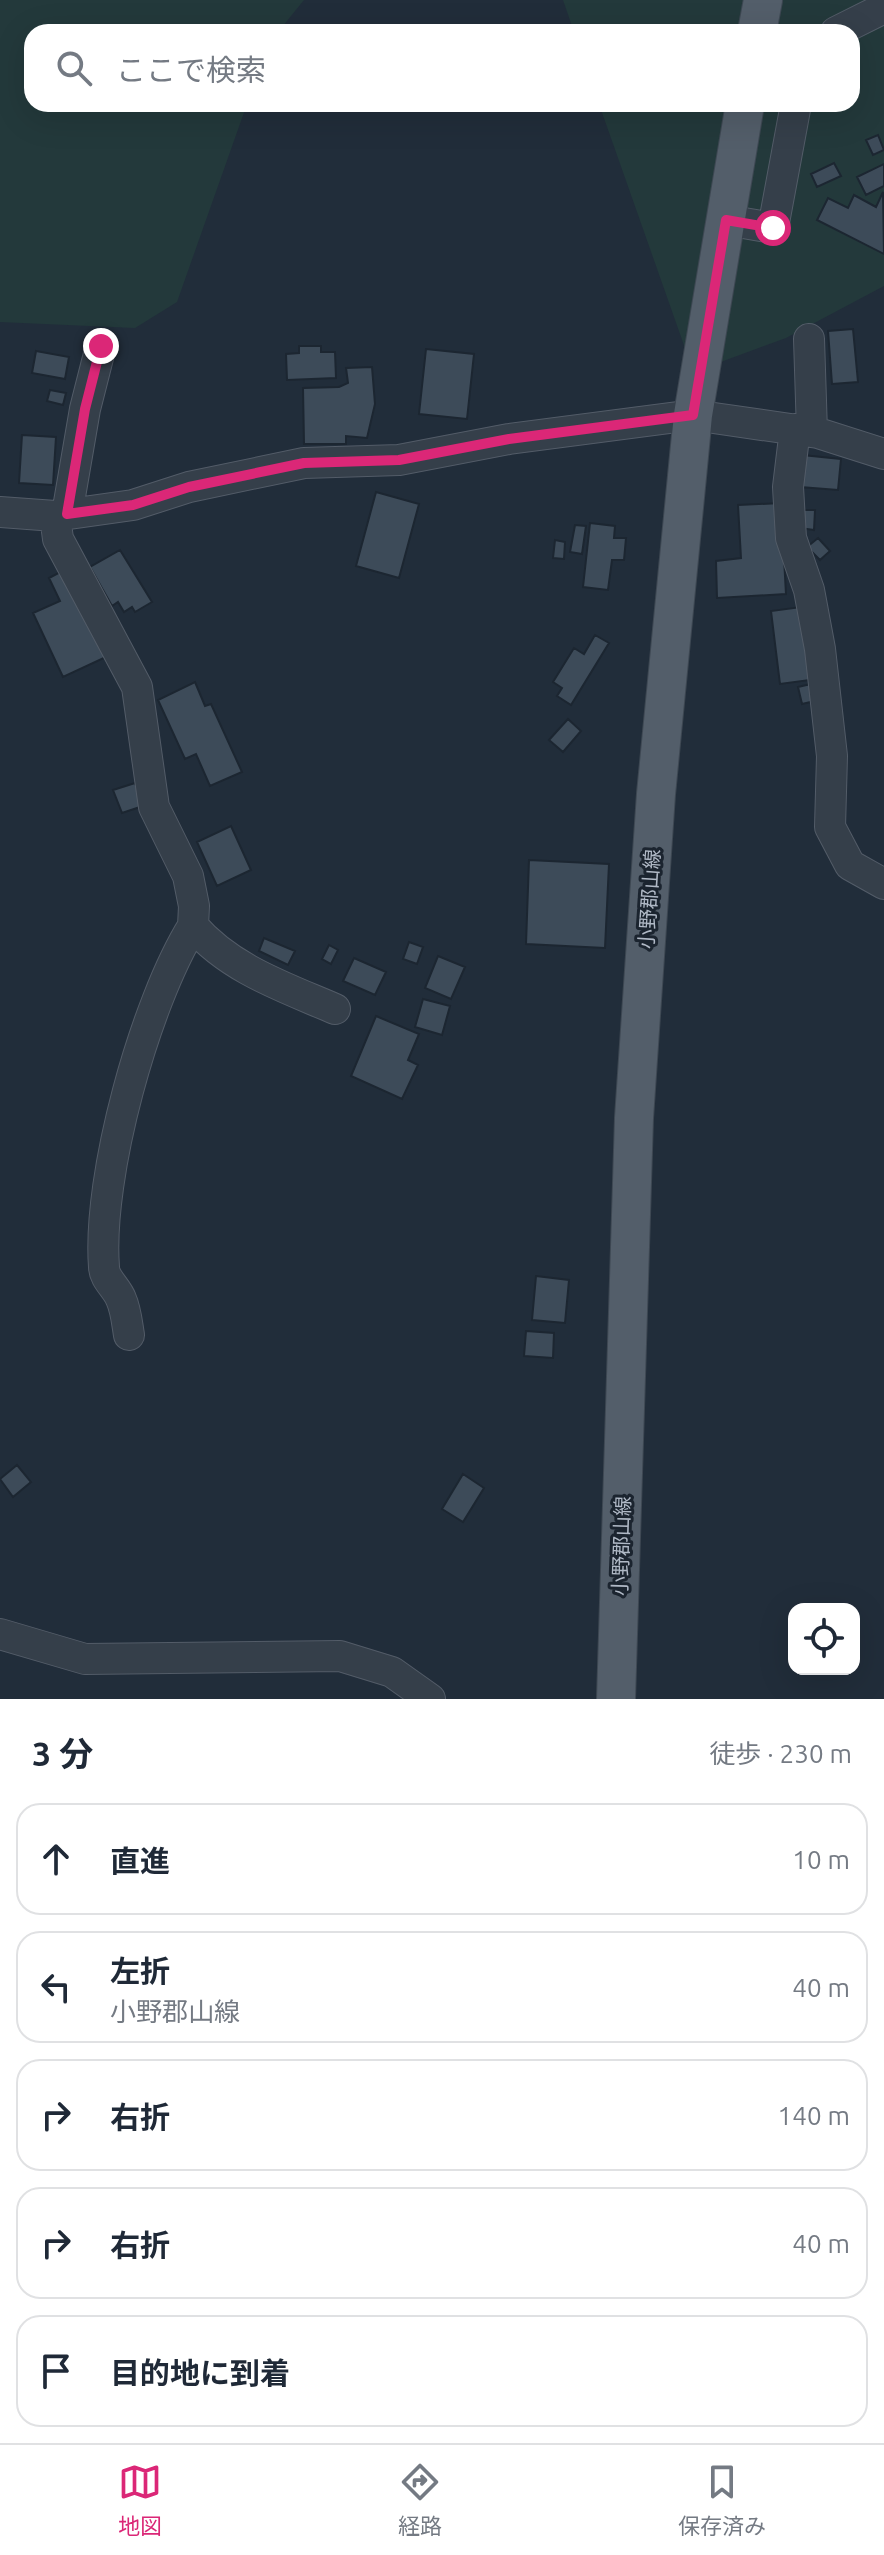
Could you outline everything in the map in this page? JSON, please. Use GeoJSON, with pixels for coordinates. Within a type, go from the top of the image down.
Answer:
{"type":"FeatureCollection","features":[{"type":"Feature","properties":{"kind":"main road"},"geometry":{"type":"LineString","coordinates":[[758,24],[763,0]]}},
{"type":"Feature","properties":{"kind":"main road","name":"小野郡山線"},"geometry":{"type":"LineString","coordinates":[[616,1699],[634,1118],[656,794],[693,415],[744,112]]}},
{"type":"Feature","properties":{"kind":"street"},"geometry":{"type":"LineString","coordinates":[[852,24],[884,8]]}},
{"type":"Feature","properties":{"kind":"street"},"geometry":{"type":"LineString","coordinates":[[726,220],[773,228],[795,112]]}},
{"type":"Feature","properties":{"kind":"street"},"geometry":{"type":"LineString","coordinates":[[809,339],[803,431],[788,487],[791,538],[809,590],[820,649],[832,756],[830,827],[850,865],[884,884]]}},
{"type":"Feature","properties":{"kind":"street"},"geometry":{"type":"LineString","coordinates":[[101,346],[58,539],[137,687],[154,807],[188,876],[194,906],[193,926],[172,959],[130,1083],[107,1199],[103,1271],[121,1299],[129,1335]]}},
{"type":"Feature","properties":{"kind":"street"},"geometry":{"type":"LineString","coordinates":[[0,512],[61,515],[133,505],[189,487],[304,463],[399,460],[509,439],[693,415],[803,431],[884,454]]}},
{"type":"Feature","properties":{"kind":"street"},"geometry":{"type":"LineString","coordinates":[[193,926],[206,941],[249,971],[335,1009]]}},
{"type":"Feature","properties":{"kind":"street"},"geometry":{"type":"LineString","coordinates":[[0,1634],[85,1659],[340,1656],[392,1672],[430,1699]]}},
{"type":"Feature","properties":{"kind":"green space"},"geometry":{"type":"Polygon","coordinates":[[[0,0],[304,0],[284,24],[24,24],[24,112],[244,112],[177,302],[135,328],[0,322],[0,0]]]}},
{"type":"Feature","properties":{"kind":"green space"},"geometry":{"type":"Polygon","coordinates":[[[563,0],[884,0],[884,286],[786,338],[718,363],[686,351],[602,112],[860,112],[860,24],[571,24],[563,0]]]}},
{"type":"Feature","properties":{"kind":"building"},"geometry":{"type":"Polygon","coordinates":[[[878,135],[884,150],[873,155],[866,140],[878,135]]]}},
{"type":"Feature","properties":{"kind":"building"},"geometry":{"type":"Polygon","coordinates":[[[834,163],[841,176],[817,187],[811,174],[834,163]]]}},
{"type":"Feature","properties":{"kind":"building"},"geometry":{"type":"Polygon","coordinates":[[[884,164],[884,186],[866,195],[857,177],[884,164]]]}},
{"type":"Feature","properties":{"kind":"building"},"geometry":{"type":"Polygon","coordinates":[[[883,192],[884,254],[817,220],[828,198],[848,208],[854,195],[876,207],[883,192]]]}},
{"type":"Feature","properties":{"kind":"building"},"geometry":{"type":"Polygon","coordinates":[[[853,329],[858,382],[832,384],[828,331],[853,329]]]}},
{"type":"Feature","properties":{"kind":"building"},"geometry":{"type":"Polygon","coordinates":[[[299,346],[321,346],[321,352],[335,352],[336,378],[287,380],[286,354],[299,353],[299,346]]]}},
{"type":"Feature","properties":{"kind":"building"},"geometry":{"type":"Polygon","coordinates":[[[426,349],[474,354],[467,419],[419,414],[426,349]]]}},
{"type":"Feature","properties":{"kind":"building"},"geometry":{"type":"Polygon","coordinates":[[[36,351],[69,357],[65,379],[32,373],[36,351]]]}},
{"type":"Feature","properties":{"kind":"building"},"geometry":{"type":"Polygon","coordinates":[[[372,367],[375,404],[367,438],[346,436],[346,444],[304,444],[303,388],[339,387],[348,383],[346,368],[372,367]]]}},
{"type":"Feature","properties":{"kind":"building"},"geometry":{"type":"Polygon","coordinates":[[[50,390],[66,393],[63,405],[47,401],[50,390]]]}},
{"type":"Feature","properties":{"kind":"building"},"geometry":{"type":"Polygon","coordinates":[[[22,435],[56,437],[53,485],[19,483],[22,435]]]}},
{"type":"Feature","properties":{"kind":"building"},"geometry":{"type":"Polygon","coordinates":[[[802,455],[841,459],[838,490],[800,487],[802,455]]]}},
{"type":"Feature","properties":{"kind":"building"},"geometry":{"type":"Polygon","coordinates":[[[376,492],[419,504],[399,578],[356,566],[376,492]]]}},
{"type":"Feature","properties":{"kind":"building"},"geometry":{"type":"Polygon","coordinates":[[[781,503],[786,594],[717,598],[716,561],[741,558],[738,505],[781,503]]]}},
{"type":"Feature","properties":{"kind":"building"},"geometry":{"type":"Polygon","coordinates":[[[801,510],[815,510],[814,530],[800,528],[801,510]]]}},
{"type":"Feature","properties":{"kind":"building"},"geometry":{"type":"Polygon","coordinates":[[[590,523],[615,526],[614,538],[626,538],[624,560],[612,560],[608,590],[583,587],[590,523]]]}},
{"type":"Feature","properties":{"kind":"building"},"geometry":{"type":"Polygon","coordinates":[[[575,525],[586,526],[582,554],[570,552],[575,525]]]}},
{"type":"Feature","properties":{"kind":"building"},"geometry":{"type":"Polygon","coordinates":[[[818,538],[830,551],[820,560],[807,547],[818,538]]]}},
{"type":"Feature","properties":{"kind":"building"},"geometry":{"type":"Polygon","coordinates":[[[555,540],[565,542],[564,559],[553,558],[555,540]]]}},
{"type":"Feature","properties":{"kind":"building"},"geometry":{"type":"Polygon","coordinates":[[[120,550],[152,602],[135,612],[132,607],[124,612],[118,602],[112,606],[90,567],[120,550]]]}},
{"type":"Feature","properties":{"kind":"building"},"geometry":{"type":"Polygon","coordinates":[[[64,570],[106,657],[63,677],[33,613],[60,601],[49,578],[64,570]]]}},
{"type":"Feature","properties":{"kind":"building"},"geometry":{"type":"Polygon","coordinates":[[[801,607],[810,680],[780,684],[771,611],[801,607]]]}},
{"type":"Feature","properties":{"kind":"building"},"geometry":{"type":"Polygon","coordinates":[[[595,635],[609,643],[571,705],[557,696],[562,688],[553,682],[574,648],[584,654],[595,635]]]}},
{"type":"Feature","properties":{"kind":"building"},"geometry":{"type":"Polygon","coordinates":[[[195,682],[205,706],[211,704],[242,772],[210,786],[196,754],[185,759],[158,700],[195,682]]]}},
{"type":"Feature","properties":{"kind":"building"},"geometry":{"type":"Polygon","coordinates":[[[815,683],[819,700],[802,704],[798,687],[815,683]]]}},
{"type":"Feature","properties":{"kind":"building"},"geometry":{"type":"Polygon","coordinates":[[[568,719],[581,731],[563,752],[549,740],[568,719]]]}},
{"type":"Feature","properties":{"kind":"building"},"geometry":{"type":"Polygon","coordinates":[[[135,783],[143,806],[122,813],[113,790],[135,783]]]}},
{"type":"Feature","properties":{"kind":"building"},"geometry":{"type":"Polygon","coordinates":[[[231,826],[251,870],[217,886],[197,842],[231,826]]]}},
{"type":"Feature","properties":{"kind":"building"},"geometry":{"type":"Polygon","coordinates":[[[529,860],[609,864],[605,948],[526,944],[529,860]]]}},
{"type":"Feature","properties":{"kind":"building"},"geometry":{"type":"Polygon","coordinates":[[[264,938],[295,951],[288,965],[259,951],[264,938]]]}},
{"type":"Feature","properties":{"kind":"building"},"geometry":{"type":"Polygon","coordinates":[[[409,942],[423,947],[417,964],[403,959],[409,942]]]}},
{"type":"Feature","properties":{"kind":"building"},"geometry":{"type":"Polygon","coordinates":[[[329,945],[338,950],[331,964],[322,959],[329,945]]]}},
{"type":"Feature","properties":{"kind":"building"},"geometry":{"type":"Polygon","coordinates":[[[438,956],[465,967],[451,999],[425,988],[438,956]]]}},
{"type":"Feature","properties":{"kind":"building"},"geometry":{"type":"Polygon","coordinates":[[[354,958],[386,972],[375,995],[343,981],[354,958]]]}},
{"type":"Feature","properties":{"kind":"building"},"geometry":{"type":"Polygon","coordinates":[[[423,999],[450,1006],[442,1035],[415,1027],[423,999]]]}},
{"type":"Feature","properties":{"kind":"building"},"geometry":{"type":"Polygon","coordinates":[[[376,1016],[419,1034],[408,1060],[418,1065],[402,1099],[351,1076],[376,1016]]]}},
{"type":"Feature","properties":{"kind":"building"},"geometry":{"type":"Polygon","coordinates":[[[536,1276],[569,1280],[565,1323],[532,1320],[536,1276]]]}},
{"type":"Feature","properties":{"kind":"building"},"geometry":{"type":"Polygon","coordinates":[[[526,1331],[554,1333],[553,1358],[524,1356],[526,1331]]]}},
{"type":"Feature","properties":{"kind":"building"},"geometry":{"type":"Polygon","coordinates":[[[17,1465],[31,1482],[13,1497],[0,1479],[17,1465]]]}},
{"type":"Feature","properties":{"kind":"building"},"geometry":{"type":"Polygon","coordinates":[[[463,1474],[484,1488],[463,1522],[442,1509],[463,1474]]]}},
{"type":"Feature","properties":{"kind":"route"},"geometry":{"type":"LineString","coordinates":[[101,346],[85,409],[67,514],[133,505],[189,487],[304,463],[399,460],[509,439],[693,415],[726,220],[773,228]]}}]}
